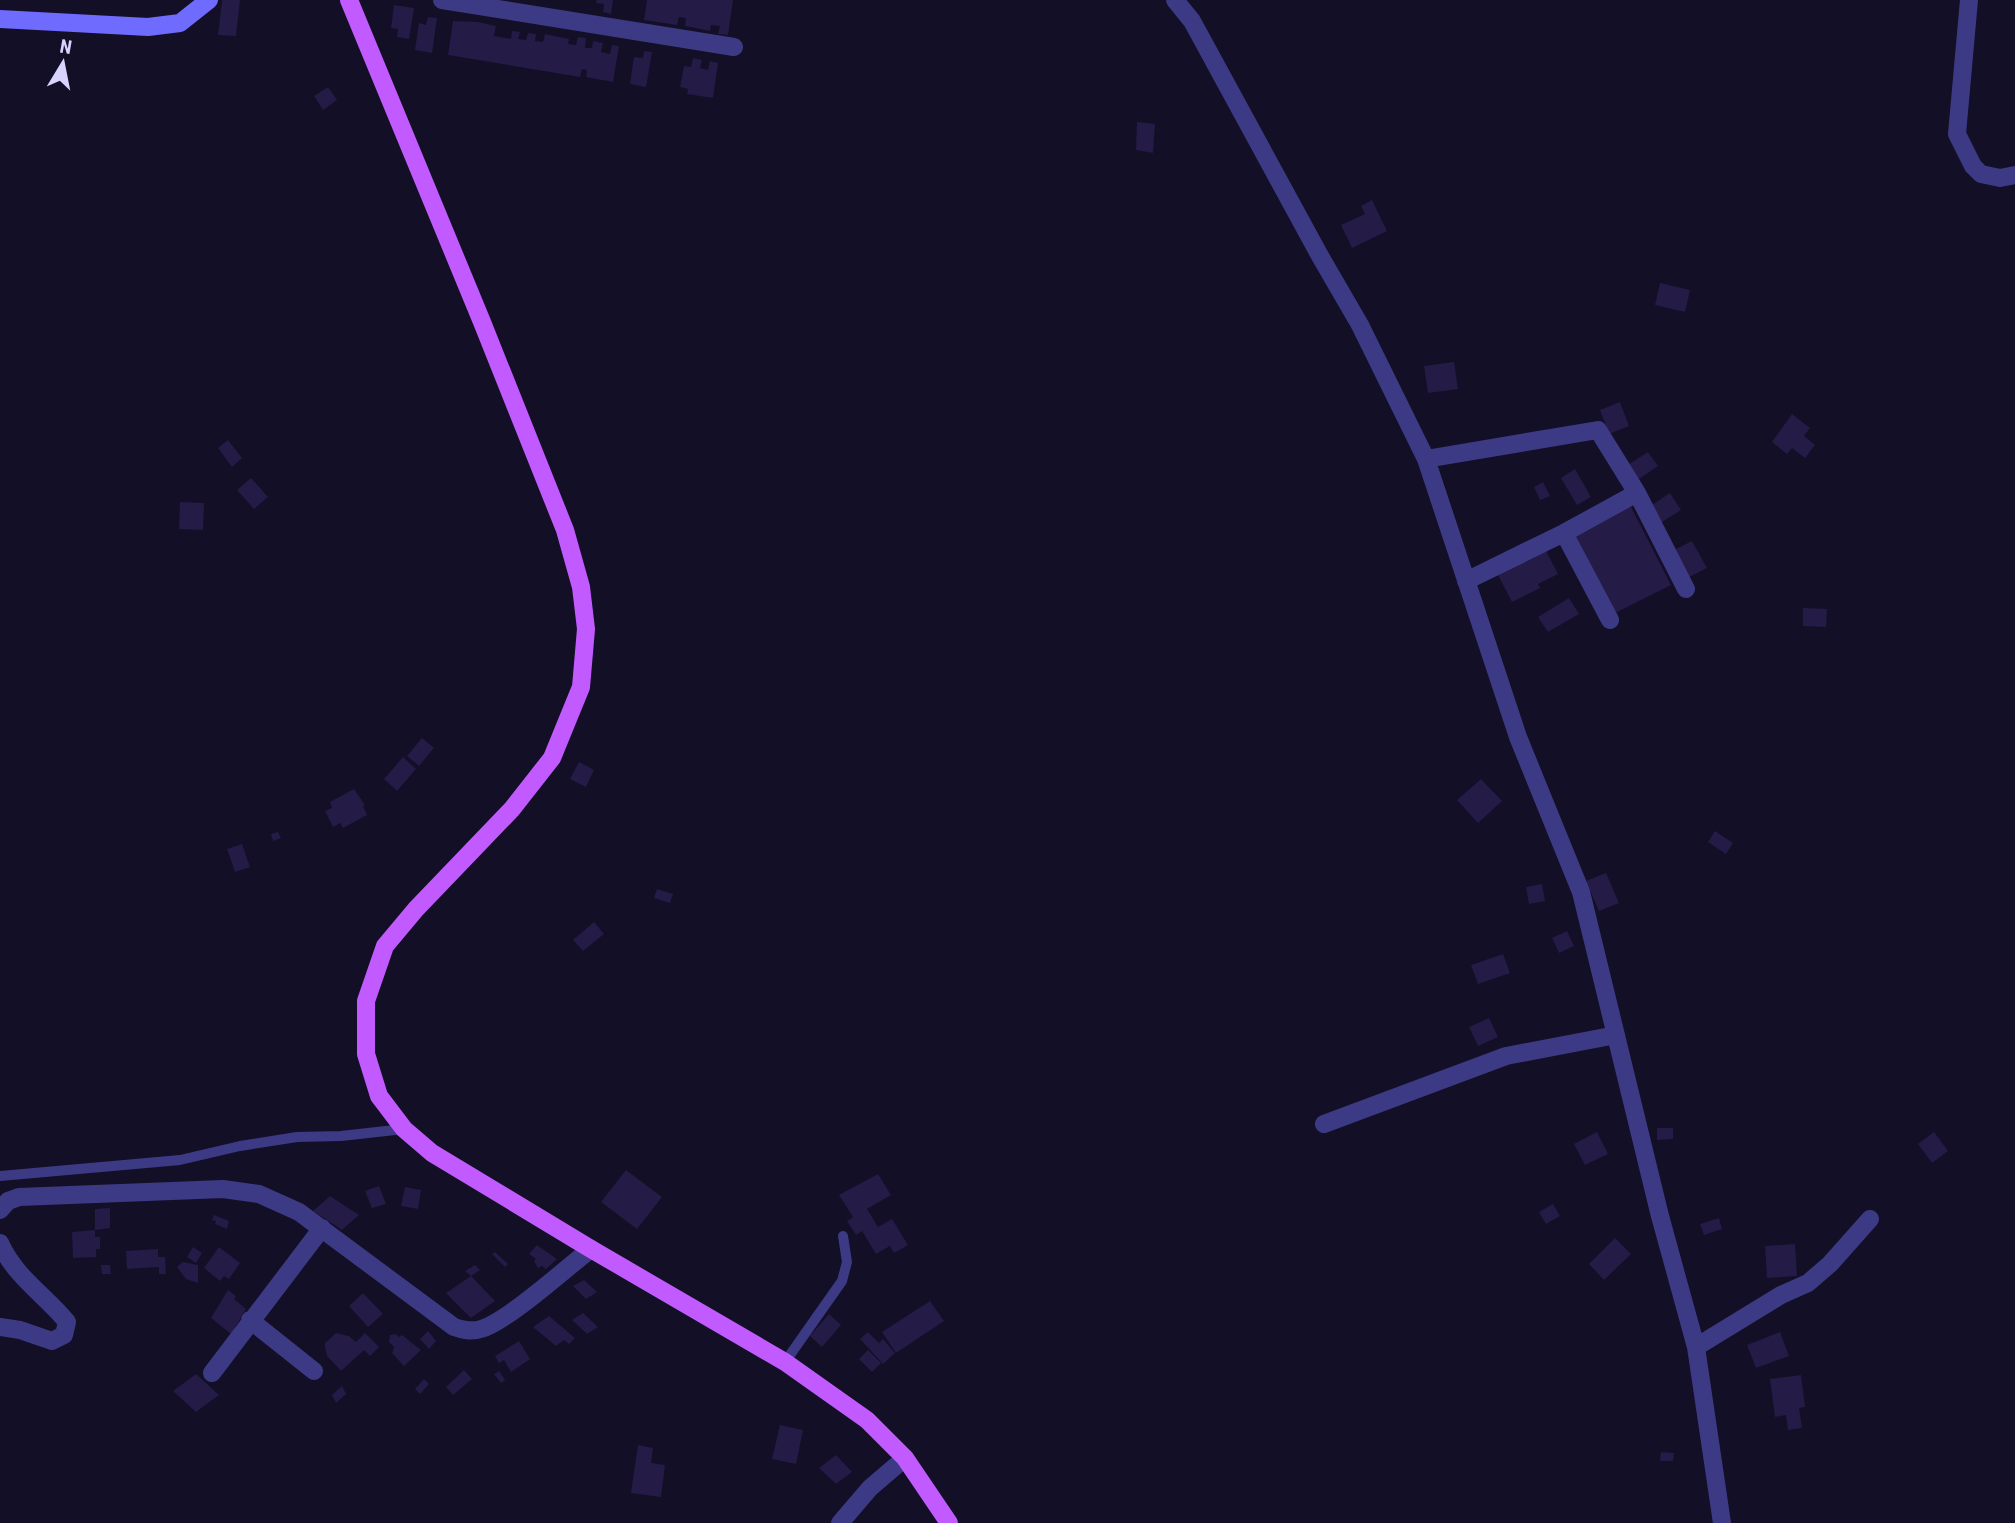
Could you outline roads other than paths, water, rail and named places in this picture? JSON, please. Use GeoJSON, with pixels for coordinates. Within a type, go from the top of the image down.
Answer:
{"type":"FeatureCollection","features":[{"type":"Feature","properties":{"kind":"main road"},"geometry":{"type":"LineString","coordinates":[[0,19],[148,27],[180,23],[208,0]]}},
{"type":"Feature","properties":{"kind":"main road"},"geometry":{"type":"LineString","coordinates":[[349,0],[565,530],[581,587],[586,629],[581,687],[552,758],[512,809],[416,909],[385,946],[366,1001],[366,1054],[379,1096],[404,1129],[432,1153],[785,1362],[867,1420],[905,1458],[949,1523]]}},
{"type":"Feature","properties":{"kind":"street"},"geometry":{"type":"LineString","coordinates":[[442,0],[734,47]]}},
{"type":"Feature","properties":{"kind":"street"},"geometry":{"type":"LineString","coordinates":[[1175,0],[1192,21],[1360,325],[1426,459],[1518,737],[1581,892],[1660,1216],[1696,1347],[1722,1523]]}},
{"type":"Feature","properties":{"kind":"street"},"geometry":{"type":"LineString","coordinates":[[1969,0],[1957,134],[1973,166],[1981,174],[2000,178],[2015,175]]}},
{"type":"Feature","properties":{"kind":"street"},"geometry":{"type":"LineString","coordinates":[[1426,459],[1598,430],[1637,494],[1686,589]]}},
{"type":"Feature","properties":{"kind":"street"},"geometry":{"type":"LineString","coordinates":[[1466,581],[1637,494]]}},
{"type":"Feature","properties":{"kind":"street"},"geometry":{"type":"LineString","coordinates":[[1564,533],[1610,620]]}},
{"type":"Feature","properties":{"kind":"street"},"geometry":{"type":"LineString","coordinates":[[1324,1125],[1506,1056],[1616,1035]]}},
{"type":"Feature","properties":{"kind":"street"},"geometry":{"type":"LineString","coordinates":[[0,1210],[8,1201],[19,1197],[223,1189],[259,1194],[299,1212],[454,1327],[465,1331],[480,1329],[505,1316],[591,1249]]}},
{"type":"Feature","properties":{"kind":"street"},"geometry":{"type":"LineString","coordinates":[[1696,1347],[1781,1295],[1808,1283],[1830,1264],[1870,1219]]}},
{"type":"Feature","properties":{"kind":"street"},"geometry":{"type":"LineString","coordinates":[[212,1373],[322,1228]]}},
{"type":"Feature","properties":{"kind":"street"},"geometry":{"type":"LineString","coordinates":[[0,1243],[26,1283],[67,1322],[64,1335],[52,1341],[20,1330],[0,1327]]}},
{"type":"Feature","properties":{"kind":"street"},"geometry":{"type":"LineString","coordinates":[[250,1320],[314,1371]]}},
{"type":"Feature","properties":{"kind":"street"},"geometry":{"type":"LineString","coordinates":[[840,1523],[870,1488],[905,1458]]}},
{"type":"Feature","properties":{"kind":"lane"},"geometry":{"type":"LineString","coordinates":[[0,1176],[180,1160],[240,1146],[297,1137],[341,1136],[404,1129]]}},
{"type":"Feature","properties":{"kind":"lane"},"geometry":{"type":"LineString","coordinates":[[785,1362],[842,1281],[847,1262],[843,1236]]}}]}
